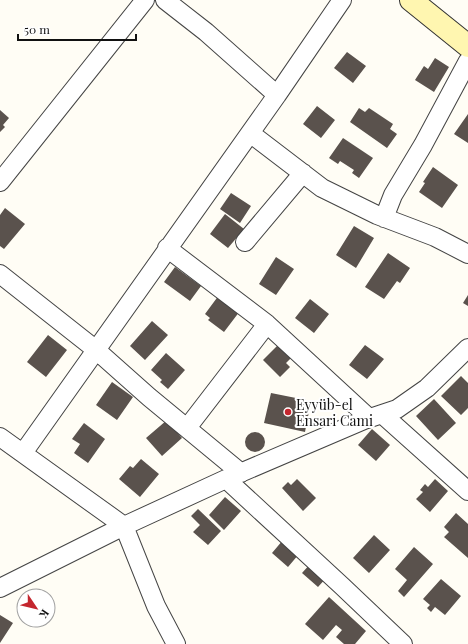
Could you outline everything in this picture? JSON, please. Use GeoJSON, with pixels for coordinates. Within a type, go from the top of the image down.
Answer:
{"type":"FeatureCollection","features":[{"type":"Feature","properties":{"kind":"street"},"geometry":{"type":"LineString","coordinates":[[0,182],[145,0]]}},
{"type":"Feature","properties":{"kind":"street"},"geometry":{"type":"LineString","coordinates":[[165,0],[206,32],[277,95]]}},
{"type":"Feature","properties":{"kind":"street"},"geometry":{"type":"LineString","coordinates":[[23,453],[95,349],[277,95],[342,0]]}},
{"type":"Feature","properties":{"kind":"street"},"geometry":{"type":"LineString","coordinates":[[412,0],[468,46]]}},
{"type":"Feature","properties":{"kind":"street"},"geometry":{"type":"LineString","coordinates":[[384,218],[393,195],[423,145],[468,61]]}},
{"type":"Feature","properties":{"kind":"street"},"geometry":{"type":"LineString","coordinates":[[250,133],[322,188],[384,218],[435,237],[468,254]]}},
{"type":"Feature","properties":{"kind":"street"},"geometry":{"type":"LineString","coordinates":[[245,242],[303,173]]}},
{"type":"Feature","properties":{"kind":"street"},"geometry":{"type":"LineString","coordinates":[[167,248],[267,324],[468,491]]}},
{"type":"Feature","properties":{"kind":"street"},"geometry":{"type":"LineString","coordinates":[[0,274],[95,349],[149,397],[187,428],[342,586],[403,644]]}},
{"type":"Feature","properties":{"kind":"street"},"geometry":{"type":"LineString","coordinates":[[187,428],[267,324]]}},
{"type":"Feature","properties":{"kind":"street"},"geometry":{"type":"LineString","coordinates":[[0,588],[124,526],[234,476],[376,416],[397,409],[427,388],[468,348]]}},
{"type":"Feature","properties":{"kind":"street"},"geometry":{"type":"LineString","coordinates":[[0,437],[124,526],[156,606],[176,644]]}},
{"type":"Feature","properties":{"kind":"building"},"geometry":{"type":"Polygon","coordinates":[[[347,52],[366,66],[353,83],[334,68],[347,52]]]}},
{"type":"Feature","properties":{"kind":"building"},"geometry":{"type":"Polygon","coordinates":[[[435,58],[449,67],[434,92],[415,80],[424,66],[428,69],[435,58]]]}},
{"type":"Feature","properties":{"kind":"building"},"geometry":{"type":"Polygon","coordinates":[[[317,106],[335,120],[321,138],[303,124],[317,106]]]}},
{"type":"Feature","properties":{"kind":"building"},"geometry":{"type":"Polygon","coordinates":[[[359,108],[365,112],[369,108],[393,124],[390,129],[397,134],[387,148],[350,122],[359,108]]]}},
{"type":"Feature","properties":{"kind":"building"},"geometry":{"type":"Polygon","coordinates":[[[0,110],[9,118],[3,125],[5,127],[0,132],[0,110]]]}},
{"type":"Feature","properties":{"kind":"building"},"geometry":{"type":"Polygon","coordinates":[[[468,114],[468,143],[454,134],[468,114]]]}},
{"type":"Feature","properties":{"kind":"building"},"geometry":{"type":"Polygon","coordinates":[[[343,138],[373,158],[359,178],[352,173],[354,170],[340,161],[338,164],[329,158],[343,138]]]}},
{"type":"Feature","properties":{"kind":"building"},"geometry":{"type":"Polygon","coordinates":[[[433,167],[458,185],[442,208],[419,192],[425,183],[423,182],[433,167]]]}},
{"type":"Feature","properties":{"kind":"building"},"geometry":{"type":"Polygon","coordinates":[[[231,193],[251,206],[240,223],[220,209],[231,193]]]}},
{"type":"Feature","properties":{"kind":"building"},"geometry":{"type":"Polygon","coordinates":[[[5,208],[25,224],[4,249],[0,246],[0,215],[5,208]]]}},
{"type":"Feature","properties":{"kind":"building"},"geometry":{"type":"Polygon","coordinates":[[[225,214],[244,229],[228,248],[210,234],[225,214]]]}},
{"type":"Feature","properties":{"kind":"building"},"geometry":{"type":"Polygon","coordinates":[[[354,226],[374,238],[356,268],[336,255],[354,226]]]}},
{"type":"Feature","properties":{"kind":"building"},"geometry":{"type":"Polygon","coordinates":[[[388,253],[410,268],[400,283],[397,281],[384,299],[365,287],[388,253]]]}},
{"type":"Feature","properties":{"kind":"building"},"geometry":{"type":"Polygon","coordinates":[[[276,257],[294,269],[276,295],[259,284],[276,257]]]}},
{"type":"Feature","properties":{"kind":"building"},"geometry":{"type":"Polygon","coordinates":[[[175,267],[201,286],[190,301],[164,282],[175,267]]]}},
{"type":"Feature","properties":{"kind":"building"},"geometry":{"type":"Polygon","coordinates":[[[222,291],[243,307],[224,332],[208,320],[210,318],[205,314],[222,291]]]}},
{"type":"Feature","properties":{"kind":"building"},"geometry":{"type":"Polygon","coordinates":[[[468,295],[468,306],[463,303],[468,295]]]}},
{"type":"Feature","properties":{"kind":"building"},"geometry":{"type":"Polygon","coordinates":[[[310,299],[329,314],[314,333],[295,318],[310,299]]]}},
{"type":"Feature","properties":{"kind":"building"},"geometry":{"type":"Polygon","coordinates":[[[152,321],[168,335],[145,360],[130,346],[152,321]]]}},
{"type":"Feature","properties":{"kind":"building"},"geometry":{"type":"Polygon","coordinates":[[[48,335],[67,350],[46,377],[27,362],[48,335]]]}},
{"type":"Feature","properties":{"kind":"building"},"geometry":{"type":"Polygon","coordinates":[[[280,343],[293,356],[286,363],[290,367],[280,377],[263,360],[280,343]]]}},
{"type":"Feature","properties":{"kind":"building"},"geometry":{"type":"Polygon","coordinates":[[[365,345],[384,359],[367,379],[349,365],[365,345]]]}},
{"type":"Feature","properties":{"kind":"building"},"geometry":{"type":"Polygon","coordinates":[[[166,353],[185,370],[168,389],[160,382],[162,380],[151,370],[166,353]]]}},
{"type":"Feature","properties":{"kind":"building"},"geometry":{"type":"Polygon","coordinates":[[[461,376],[468,383],[468,408],[461,415],[441,396],[461,376]]]}},
{"type":"Feature","properties":{"kind":"building"},"geometry":{"type":"Polygon","coordinates":[[[112,382],[133,397],[117,420],[96,405],[112,382]]]}},
{"type":"Feature","properties":{"kind":"building","name":"Eyyüb-el Ensari Cami"},"geometry":{"type":"Polygon","coordinates":[[[271,393],[311,401],[305,432],[264,423],[271,393]]]}},
{"type":"Feature","properties":{"kind":"building"},"geometry":{"type":"Polygon","coordinates":[[[434,399],[456,423],[438,440],[416,416],[434,399]]]}},
{"type":"Feature","properties":{"kind":"building"},"geometry":{"type":"Polygon","coordinates":[[[167,420],[182,438],[162,456],[146,438],[167,420]]]}},
{"type":"Feature","properties":{"kind":"building"},"geometry":{"type":"Polygon","coordinates":[[[84,423],[105,439],[88,463],[74,453],[80,444],[72,439],[84,423]]]}},
{"type":"Feature","properties":{"kind":"building"},"geometry":{"type":"Polygon","coordinates":[[[372,429],[390,445],[376,461],[358,445],[372,429]]]}},
{"type":"Feature","properties":{"kind":"building"},"geometry":{"type":"Polygon","coordinates":[[[255,432],[262,435],[265,442],[262,449],[255,452],[248,449],[245,442],[248,435],[255,432]]]}},
{"type":"Feature","properties":{"kind":"building"},"geometry":{"type":"Polygon","coordinates":[[[141,459],[159,474],[140,497],[119,479],[130,466],[133,468],[141,459]]]}},
{"type":"Feature","properties":{"kind":"building"},"geometry":{"type":"Polygon","coordinates":[[[297,479],[316,498],[303,511],[282,488],[288,482],[291,485],[297,479]]]}},
{"type":"Feature","properties":{"kind":"building"},"geometry":{"type":"Polygon","coordinates":[[[435,479],[448,491],[430,512],[416,499],[423,492],[420,490],[425,484],[428,487],[435,479]]]}},
{"type":"Feature","properties":{"kind":"building"},"geometry":{"type":"Polygon","coordinates":[[[225,497],[241,511],[224,530],[209,515],[225,497]]]}},
{"type":"Feature","properties":{"kind":"building"},"geometry":{"type":"Polygon","coordinates":[[[198,509],[221,531],[208,545],[193,532],[200,525],[191,516],[198,509]]]}},
{"type":"Feature","properties":{"kind":"building"},"geometry":{"type":"Polygon","coordinates":[[[456,513],[468,524],[468,558],[444,537],[449,532],[444,527],[456,513]]]}},
{"type":"Feature","properties":{"kind":"building"},"geometry":{"type":"Polygon","coordinates":[[[374,535],[390,550],[369,573],[353,558],[374,535]]]}},
{"type":"Feature","properties":{"kind":"building"},"geometry":{"type":"Polygon","coordinates":[[[283,540],[299,554],[288,567],[272,553],[283,540]]]}},
{"type":"Feature","properties":{"kind":"building"},"geometry":{"type":"Polygon","coordinates":[[[414,547],[433,564],[404,597],[398,591],[407,580],[395,569],[414,547]]]}},
{"type":"Feature","properties":{"kind":"building"},"geometry":{"type":"Polygon","coordinates":[[[311,563],[327,577],[318,587],[302,573],[311,563]]]}},
{"type":"Feature","properties":{"kind":"building"},"geometry":{"type":"Polygon","coordinates":[[[441,579],[461,596],[445,615],[435,607],[431,612],[427,608],[430,605],[423,599],[441,579]]]}},
{"type":"Feature","properties":{"kind":"building"},"geometry":{"type":"Polygon","coordinates":[[[329,597],[366,631],[355,644],[344,644],[336,637],[342,630],[336,625],[323,640],[305,624],[329,597]]]}},
{"type":"Feature","properties":{"kind":"building"},"geometry":{"type":"Polygon","coordinates":[[[0,615],[13,623],[0,643],[0,615]]]}},
{"type":"Feature","properties":{"kind":"place","name":"Eyyüb-el Ensari Cami"},"geometry":{"type":"Point","coordinates":[288,412]}}]}
